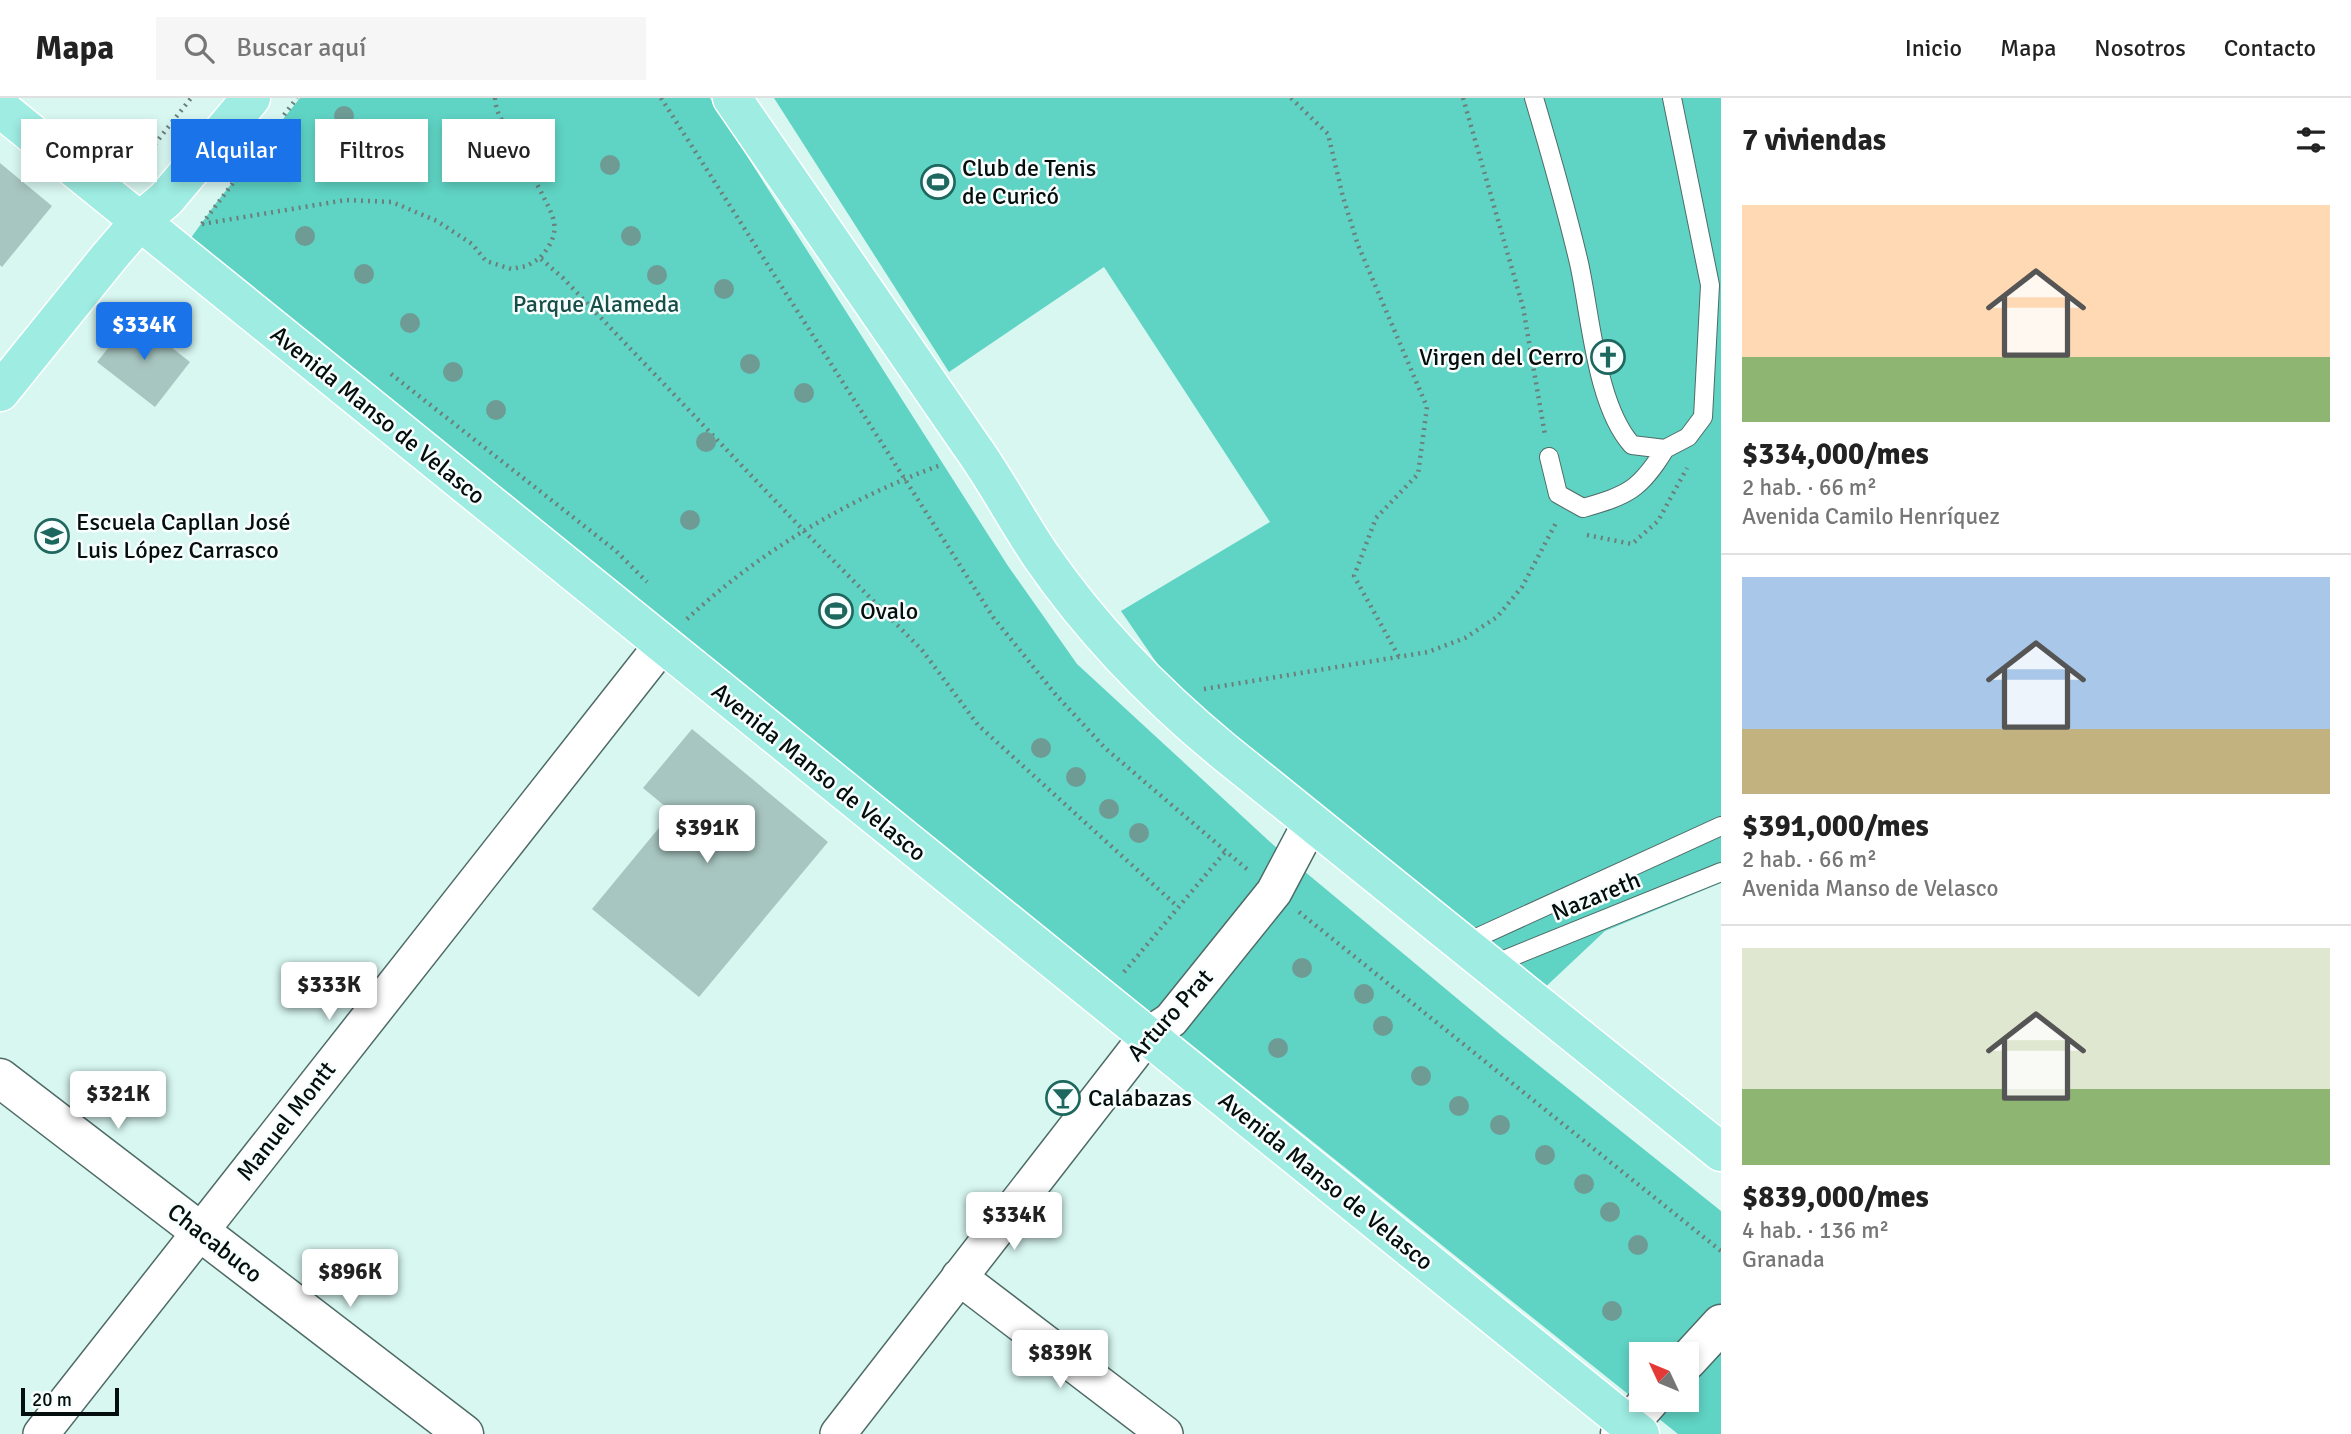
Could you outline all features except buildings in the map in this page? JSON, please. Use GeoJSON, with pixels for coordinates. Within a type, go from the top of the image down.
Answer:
{"type":"FeatureCollection","features":[{"type":"Feature","properties":{"kind":"main road"},"geometry":{"type":"LineString","coordinates":[[0,392],[139,222],[166,199],[251,98]]}},
{"type":"Feature","properties":{"kind":"main road"},"geometry":{"type":"LineString","coordinates":[[732,98],[976,452],[1041,556],[1087,618],[1162,698],[1311,822],[1721,1152]]}},
{"type":"Feature","properties":{"kind":"main road","name":"Avenida Manso de Velasco"},"geometry":{"type":"LineString","coordinates":[[0,108],[1147,1036],[1634,1423]]}},
{"type":"Feature","properties":{"kind":"street","name":"Manuel Montt"},"geometry":{"type":"LineString","coordinates":[[41,1434],[662,645]]}},
{"type":"Feature","properties":{"kind":"street","name":"Arturo Prat"},"geometry":{"type":"LineString","coordinates":[[838,1434],[1147,1036],[1171,1020],[1273,892],[1311,822]]}},
{"type":"Feature","properties":{"kind":"street","name":"Chacabuco"},"geometry":{"type":"LineString","coordinates":[[0,1078],[464,1434]]}},
{"type":"Feature","properties":{"kind":"street"},"geometry":{"type":"LineString","coordinates":[[960,1277],[1165,1434]]}},
{"type":"Feature","properties":{"kind":"street"},"geometry":{"type":"LineString","coordinates":[[1699,1347],[1721,1324]]}},
{"type":"Feature","properties":{"kind":"lane"},"geometry":{"type":"LineString","coordinates":[[1534,98],[1579,262],[1604,390],[1619,431],[1632,445],[1665,449]]}},
{"type":"Feature","properties":{"kind":"lane"},"geometry":{"type":"LineString","coordinates":[[1549,457],[1558,495],[1583,508],[1619,497],[1648,477],[1665,449],[1688,437],[1703,417],[1710,285],[1672,98]]}},
{"type":"Feature","properties":{"kind":"lane"},"geometry":{"type":"LineString","coordinates":[[1476,955],[1721,826]]}},
{"type":"Feature","properties":{"kind":"lane","name":"Nazareth"},"geometry":{"type":"LineString","coordinates":[[1476,955],[1721,872]]}},
{"type":"Feature","properties":{"kind":"path"},"geometry":{"type":"LineString","coordinates":[[281,119],[298,98]]}},
{"type":"Feature","properties":{"kind":"path"},"geometry":{"type":"LineString","coordinates":[[233,182],[201,224],[346,200],[392,202],[437,220],[472,244],[486,261],[511,269],[527,266],[540,258],[553,240],[555,224],[552,210],[519,146],[496,113],[495,98]]}},
{"type":"Feature","properties":{"kind":"path"},"geometry":{"type":"LineString","coordinates":[[1291,98],[1328,134],[1343,198],[1358,245],[1427,407],[1418,474],[1376,518],[1354,576],[1399,657]]}},
{"type":"Feature","properties":{"kind":"path"},"geometry":{"type":"LineString","coordinates":[[1463,98],[1523,307],[1549,457]]}},
{"type":"Feature","properties":{"kind":"path"},"geometry":{"type":"LineString","coordinates":[[540,258],[563,278],[804,531],[922,650],[978,725],[1024,770],[1178,907]]}},
{"type":"Feature","properties":{"kind":"path"},"geometry":{"type":"LineString","coordinates":[[662,645],[728,581],[804,531],[905,478],[976,452]]}},
{"type":"Feature","properties":{"kind":"path"},"geometry":{"type":"LineString","coordinates":[[1162,698],[1428,652],[1465,638],[1497,617],[1522,587],[1559,517]]}},
{"type":"Feature","properties":{"kind":"path"},"geometry":{"type":"LineString","coordinates":[[1118,979],[1225,852]]}},
{"type":"Feature","properties":{"kind":"green space","name":"Parque Alameda"},"geometry":{"type":"Polygon","coordinates":[[[300,98],[710,98],[1008,566],[1077,664],[1280,851],[1501,1035],[1721,1211],[1721,1434],[1678,1434],[1650,1412],[1699,1412],[1699,1342],[1629,1342],[1629,1395],[188,242],[233,182],[301,182],[301,119],[283,119],[300,98]]]}},
{"type":"Feature","properties":{"kind":"green space"},"geometry":{"type":"Polygon","coordinates":[[[774,98],[1721,98],[1721,883],[1605,931],[1539,993],[1321,814],[1167,678],[1121,611],[1270,522],[1104,267],[949,372],[774,98]]]}},
{"type":"Feature","properties":{"kind":"place","name":"Club de Tenis de Curicó"},"geometry":{"type":"Point","coordinates":[938,182]}},
{"type":"Feature","properties":{"kind":"place","name":"Virgen del Cerro"},"geometry":{"type":"Point","coordinates":[1608,357]}},
{"type":"Feature","properties":{"kind":"place","name":"Escuela Capllan José Luis López Carrasco"},"geometry":{"type":"Point","coordinates":[52,536]}},
{"type":"Feature","properties":{"kind":"place","name":"Ovalo"},"geometry":{"type":"Point","coordinates":[836,611]}},
{"type":"Feature","properties":{"kind":"place","name":"Calabazas"},"geometry":{"type":"Point","coordinates":[1063,1098]}}]}
